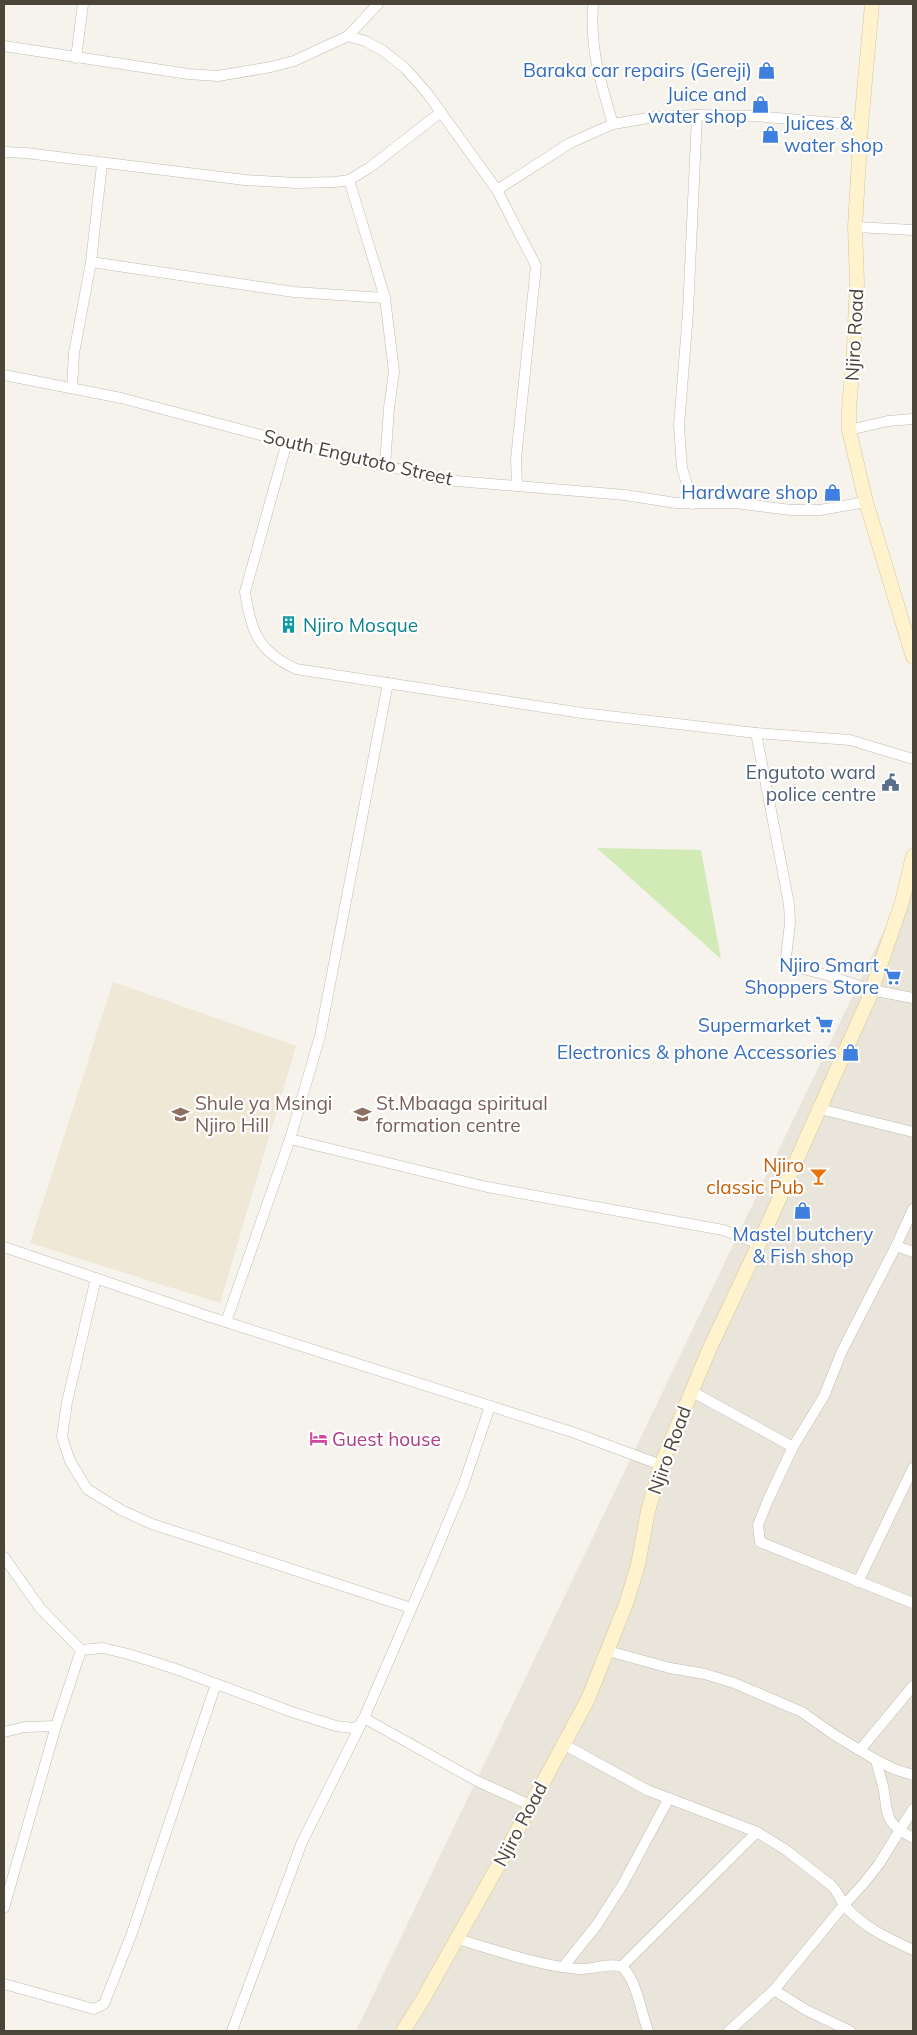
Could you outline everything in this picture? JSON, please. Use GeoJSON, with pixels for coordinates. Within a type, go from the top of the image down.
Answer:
{"type":"FeatureCollection","features":[{"type":"Feature","properties":{"kind":"street"},"geometry":{"type":"LineString","coordinates":[[76,58],[83,4]]}},
{"type":"Feature","properties":{"kind":"street"},"geometry":{"type":"LineString","coordinates":[[4,46],[188,74],[218,76],[242,74],[294,60],[348,36],[378,4]]}},
{"type":"Feature","properties":{"kind":"street"},"geometry":{"type":"LineString","coordinates":[[593,4],[592,44],[594,57],[613,124]]}},
{"type":"Feature","properties":{"kind":"street","name":"Njiro Road"},"geometry":{"type":"LineString","coordinates":[[872,4],[861,125],[855,227],[857,282],[849,430],[866,502],[913,657]]}},
{"type":"Feature","properties":{"kind":"street"},"geometry":{"type":"LineString","coordinates":[[348,36],[365,41],[382,50],[405,68],[427,93],[497,190],[536,266],[516,458],[517,486]]}},
{"type":"Feature","properties":{"kind":"street"},"geometry":{"type":"LineString","coordinates":[[4,152],[26,153],[102,164],[245,180],[296,183],[335,182],[349,180],[400,145],[441,112]]}},
{"type":"Feature","properties":{"kind":"street"},"geometry":{"type":"LineString","coordinates":[[693,504],[682,468],[679,426],[688,312],[697,114]]}},
{"type":"Feature","properties":{"kind":"street"},"geometry":{"type":"LineString","coordinates":[[497,190],[564,147],[613,124],[654,117],[697,114],[754,116],[861,125]]}},
{"type":"Feature","properties":{"kind":"street"},"geometry":{"type":"LineString","coordinates":[[72,388],[74,353],[91,262],[102,164]]}},
{"type":"Feature","properties":{"kind":"street"},"geometry":{"type":"LineString","coordinates":[[349,180],[384,298],[394,372],[389,408],[385,466]]}},
{"type":"Feature","properties":{"kind":"street"},"geometry":{"type":"LineString","coordinates":[[855,227],[913,230]]}},
{"type":"Feature","properties":{"kind":"street"},"geometry":{"type":"LineString","coordinates":[[91,262],[294,292],[384,298]]}},
{"type":"Feature","properties":{"kind":"street","name":"South Engutoto Street"},"geometry":{"type":"LineString","coordinates":[[4,375],[173,411],[287,442],[444,480],[625,495],[693,504],[736,504],[810,511],[866,502]]}},
{"type":"Feature","properties":{"kind":"street"},"geometry":{"type":"LineString","coordinates":[[849,430],[888,421],[913,419]]}},
{"type":"Feature","properties":{"kind":"street"},"geometry":{"type":"LineString","coordinates":[[287,442],[245,592],[248,614],[259,642],[276,660],[296,668],[582,713],[756,734],[850,740],[913,759]]}},
{"type":"Feature","properties":{"kind":"street"},"geometry":{"type":"LineString","coordinates":[[226,1322],[290,1138],[320,1036],[388,683]]}},
{"type":"Feature","properties":{"kind":"street"},"geometry":{"type":"LineString","coordinates":[[756,734],[789,904],[790,923],[786,957],[790,964],[872,990],[913,998]]}},
{"type":"Feature","properties":{"kind":"street","name":"Njiro Road"},"geometry":{"type":"LineString","coordinates":[[403,2031],[424,1999],[588,1699],[608,1651],[638,1565],[648,1511],[661,1465],[691,1391],[820,1109],[872,990],[902,902],[913,856]]}},
{"type":"Feature","properties":{"kind":"street"},"geometry":{"type":"LineString","coordinates":[[820,1109],[913,1132]]}},
{"type":"Feature","properties":{"kind":"street"},"geometry":{"type":"LineString","coordinates":[[290,1138],[487,1187],[723,1230],[759,1244]]}},
{"type":"Feature","properties":{"kind":"street"},"geometry":{"type":"LineString","coordinates":[[913,1209],[842,1351],[824,1396],[793,1447],[758,1525],[760,1542],[913,1603]]}},
{"type":"Feature","properties":{"kind":"street"},"geometry":{"type":"LineString","coordinates":[[896,1246],[913,1252]]}},
{"type":"Feature","properties":{"kind":"street"},"geometry":{"type":"LineString","coordinates":[[4,1247],[226,1322],[575,1433],[661,1465]]}},
{"type":"Feature","properties":{"kind":"street"},"geometry":{"type":"LineString","coordinates":[[96,1278],[67,1402],[62,1437],[70,1461],[87,1489],[120,1510],[152,1524],[411,1608]]}},
{"type":"Feature","properties":{"kind":"street"},"geometry":{"type":"LineString","coordinates":[[691,1391],[793,1447]]}},
{"type":"Feature","properties":{"kind":"street"},"geometry":{"type":"LineString","coordinates":[[232,2031],[302,1842],[364,1718],[463,1486],[490,1406]]}},
{"type":"Feature","properties":{"kind":"street"},"geometry":{"type":"LineString","coordinates":[[858,1582],[913,1468]]}},
{"type":"Feature","properties":{"kind":"street"},"geometry":{"type":"LineString","coordinates":[[4,1557],[40,1608],[81,1650]]}},
{"type":"Feature","properties":{"kind":"street"},"geometry":{"type":"LineString","coordinates":[[81,1650],[103,1648],[128,1654],[336,1726],[352,1728],[359,1726],[364,1718]]}},
{"type":"Feature","properties":{"kind":"street"},"geometry":{"type":"LineString","coordinates":[[4,1908],[56,1726],[81,1650]]}},
{"type":"Feature","properties":{"kind":"street"},"geometry":{"type":"LineString","coordinates":[[608,1651],[670,1668],[705,1674],[734,1683],[802,1712],[833,1734],[876,1760],[894,1769],[913,1775]]}},
{"type":"Feature","properties":{"kind":"street"},"geometry":{"type":"LineString","coordinates":[[4,1984],[94,2009],[104,2004],[132,1933],[216,1684]]}},
{"type":"Feature","properties":{"kind":"street"},"geometry":{"type":"LineString","coordinates":[[860,1750],[913,1686]]}},
{"type":"Feature","properties":{"kind":"street"},"geometry":{"type":"LineString","coordinates":[[364,1718],[476,1781],[530,1806]]}},
{"type":"Feature","properties":{"kind":"street"},"geometry":{"type":"LineString","coordinates":[[4,1732],[25,1728],[56,1726]]}},
{"type":"Feature","properties":{"kind":"street"},"geometry":{"type":"LineString","coordinates":[[563,1744],[623,1778],[757,1832],[786,1850],[827,1882],[839,1893],[844,1905],[865,1925],[913,1950]]}},
{"type":"Feature","properties":{"kind":"street"},"geometry":{"type":"LineString","coordinates":[[876,1760],[884,1790],[885,1809],[888,1819],[900,1831],[913,1838]]}},
{"type":"Feature","properties":{"kind":"street"},"geometry":{"type":"LineString","coordinates":[[563,1967],[596,1926],[635,1865],[669,1798]]}},
{"type":"Feature","properties":{"kind":"street"},"geometry":{"type":"LineString","coordinates":[[729,2031],[774,1990],[864,1883],[913,1809]]}},
{"type":"Feature","properties":{"kind":"street"},"geometry":{"type":"LineString","coordinates":[[622,1966],[757,1832]]}},
{"type":"Feature","properties":{"kind":"street"},"geometry":{"type":"LineString","coordinates":[[457,1939],[563,1967],[587,1969],[614,1964],[622,1966],[635,1990],[648,2031]]}},
{"type":"Feature","properties":{"kind":"street"},"geometry":{"type":"LineString","coordinates":[[774,1990],[806,2010],[850,2031]]}},
{"type":"Feature","properties":{"kind":"shaded area"},"geometry":{"type":"Polygon","coordinates":[[[913,870],[913,2031],[356,2031],[913,870]]]}},
{"type":"Feature","properties":{"kind":"shaded area"},"geometry":{"type":"Polygon","coordinates":[[[113,982],[296,1046],[220,1303],[30,1243],[113,982]]]}},
{"type":"Feature","properties":{"kind":"green space"},"geometry":{"type":"Polygon","coordinates":[[[597,848],[701,850],[721,959],[597,848]]]}},
{"type":"Feature","properties":{"kind":"place","name":"Baraka car repairs (Gereji)"},"geometry":{"type":"Point","coordinates":[766,70]}},
{"type":"Feature","properties":{"kind":"place","name":"Juice and water shop"},"geometry":{"type":"Point","coordinates":[761,105]}},
{"type":"Feature","properties":{"kind":"place","name":"Juices & water shop"},"geometry":{"type":"Point","coordinates":[770,134]}},
{"type":"Feature","properties":{"kind":"place","name":"Hardware shop"},"geometry":{"type":"Point","coordinates":[832,492]}},
{"type":"Feature","properties":{"kind":"place","name":"Njiro Mosque"},"geometry":{"type":"Point","coordinates":[289,625]}},
{"type":"Feature","properties":{"kind":"place","name":"Engutoto ward police centre"},"geometry":{"type":"Point","coordinates":[890,783]}},
{"type":"Feature","properties":{"kind":"place","name":"Njiro Smart Shoppers Store"},"geometry":{"type":"Point","coordinates":[893,976]}},
{"type":"Feature","properties":{"kind":"place","name":"Supermarket"},"geometry":{"type":"Point","coordinates":[825,1025]}},
{"type":"Feature","properties":{"kind":"place","name":"Electronics & phone Accessories"},"geometry":{"type":"Point","coordinates":[851,1052]}},
{"type":"Feature","properties":{"kind":"place","name":"Shule ya Msingi Njiro Hill"},"geometry":{"type":"Point","coordinates":[181,1114]}},
{"type":"Feature","properties":{"kind":"place","name":"St.Mbaaga spiritual formation centre"},"geometry":{"type":"Point","coordinates":[362,1114]}},
{"type":"Feature","properties":{"kind":"place","name":"Njiro classic Pub"},"geometry":{"type":"Point","coordinates":[818,1176]}},
{"type":"Feature","properties":{"kind":"place","name":"Mastel butchery & Fish shop"},"geometry":{"type":"Point","coordinates":[803,1211]}},
{"type":"Feature","properties":{"kind":"place","name":"Guest house"},"geometry":{"type":"Point","coordinates":[318,1439]}}]}
